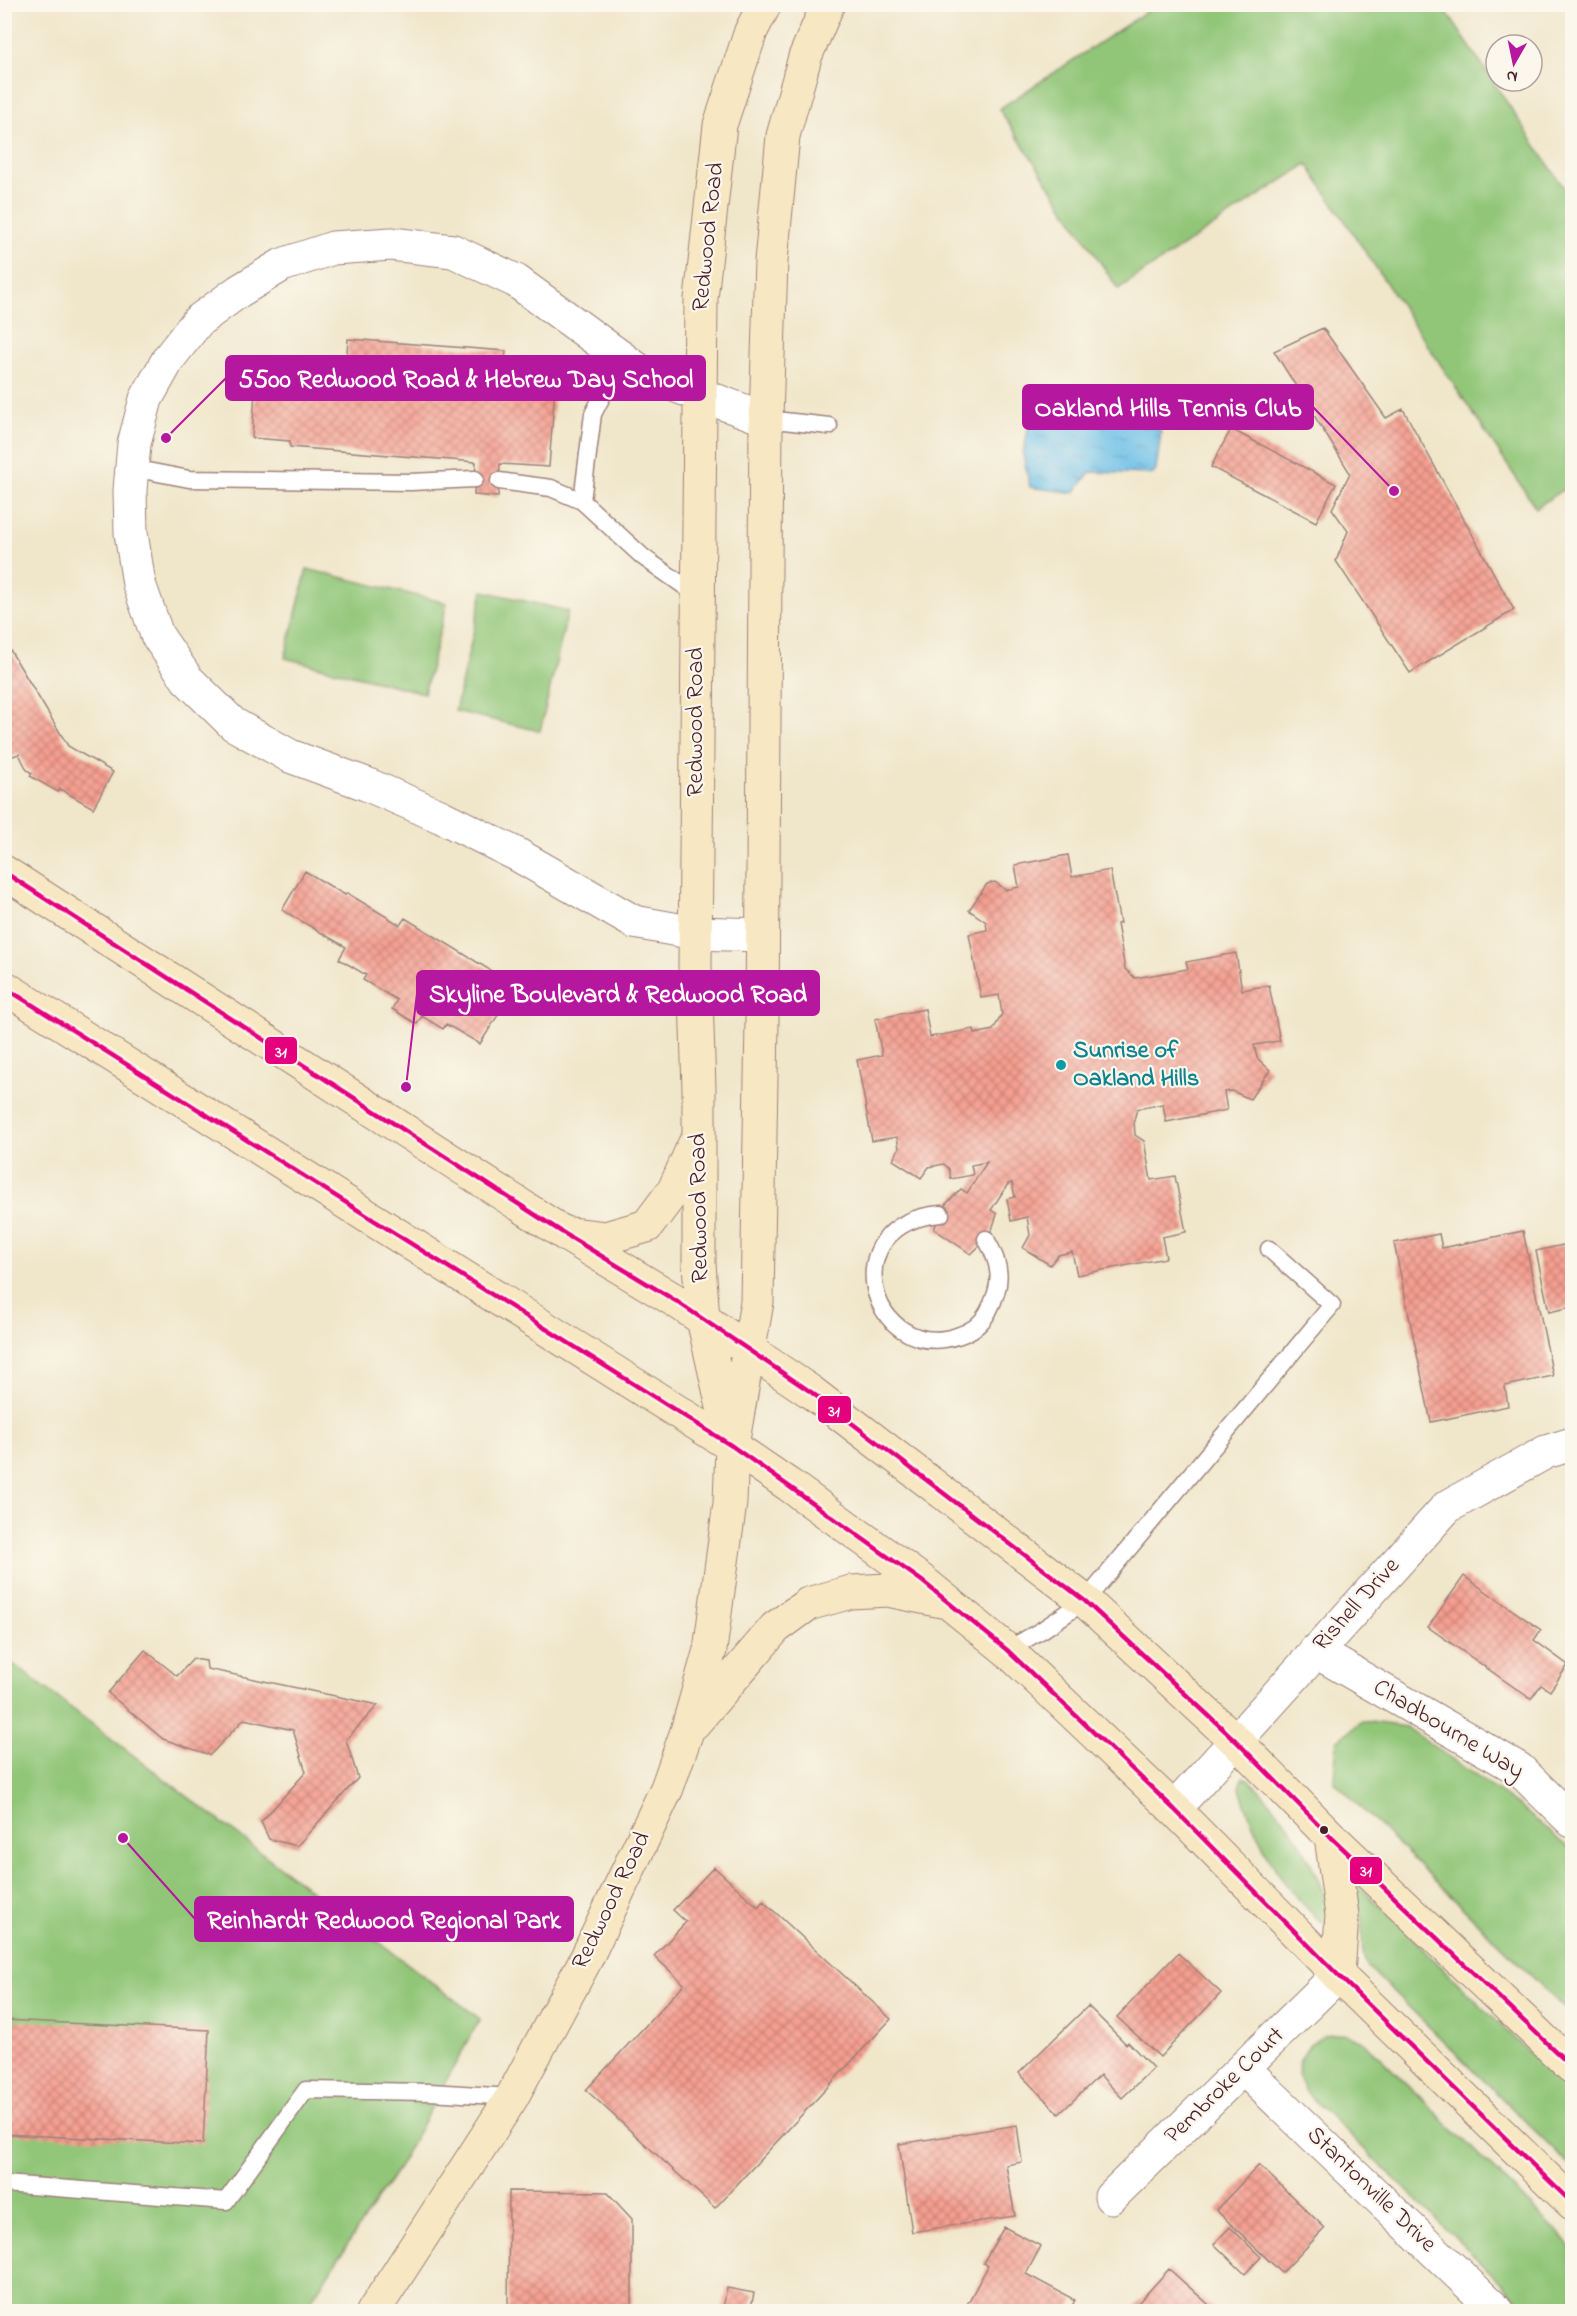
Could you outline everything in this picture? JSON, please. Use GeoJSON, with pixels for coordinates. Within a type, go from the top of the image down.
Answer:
{"type":"FeatureCollection","features":[{"type":"Feature","properties":{"kind":"main road","name":"Redwood Road"},"geometry":{"type":"LineString","coordinates":[[732,1446],[703,1319],[699,1264],[695,933],[701,299],[720,124],[751,31],[765,4]]}},
{"type":"Feature","properties":{"kind":"main road","name":"Redwood Road"},"geometry":{"type":"LineString","coordinates":[[373,2312],[512,2097],[585,1959],[667,1788],[687,1731],[710,1650],[729,1509],[732,1446],[757,1302],[766,418],[771,261],[783,136],[805,57],[828,4]]}},
{"type":"Feature","properties":{"kind":"main road"},"geometry":{"type":"LineString","coordinates":[[4,872],[565,1234],[703,1319],[811,1392],[1085,1601],[1236,1741],[1331,1837],[1572,2067]]}},
{"type":"Feature","properties":{"kind":"main road"},"geometry":{"type":"LineString","coordinates":[[4,987],[732,1446],[922,1581],[1007,1650],[1174,1809],[1338,1975],[1572,2204]]}},
{"type":"Feature","properties":{"kind":"main road"},"geometry":{"type":"LineString","coordinates":[[565,1234],[605,1238],[647,1226],[674,1190],[698,1136]]}},
{"type":"Feature","properties":{"kind":"main road"},"geometry":{"type":"LineString","coordinates":[[687,1731],[774,1628],[808,1604],[851,1592],[888,1590],[946,1602]]}},
{"type":"Feature","properties":{"kind":"main road"},"geometry":{"type":"LineString","coordinates":[[1331,1837],[1342,1915],[1338,1975]]}},
{"type":"Feature","properties":{"kind":"street"},"geometry":{"type":"LineString","coordinates":[[762,935],[695,933],[633,922],[518,855],[464,828],[366,784],[290,756],[233,724],[187,679],[157,635],[139,584],[131,533],[130,490],[134,444],[146,399],[169,358],[198,321],[239,291],[282,265],[333,248],[391,244],[453,251],[516,281],[644,374],[766,418]]}},
{"type":"Feature","properties":{"kind":"street","name":"Rishell Drive"},"geometry":{"type":"LineString","coordinates":[[1174,1809],[1447,1507],[1546,1452],[1572,1444]]}},
{"type":"Feature","properties":{"kind":"street","name":"Chadbourne Way"},"geometry":{"type":"LineString","coordinates":[[1315,1651],[1519,1769],[1572,1821]]}},
{"type":"Feature","properties":{"kind":"street","name":"Pembroke Court"},"geometry":{"type":"LineString","coordinates":[[1111,2197],[1338,1975]]}},
{"type":"Feature","properties":{"kind":"street","name":"Stantonville Drive"},"geometry":{"type":"LineString","coordinates":[[1243,2068],[1498,2312]]}},
{"type":"Feature","properties":{"kind":"lane"},"geometry":{"type":"LineString","coordinates":[[582,501],[592,414],[622,358]]}},
{"type":"Feature","properties":{"kind":"lane"},"geometry":{"type":"LineString","coordinates":[[766,418],[829,426]]}},
{"type":"Feature","properties":{"kind":"lane"},"geometry":{"type":"LineString","coordinates":[[132,468],[189,479],[411,482],[475,479]]}},
{"type":"Feature","properties":{"kind":"lane"},"geometry":{"type":"LineString","coordinates":[[499,481],[551,488],[582,501],[643,557],[697,595]]}},
{"type":"Feature","properties":{"kind":"lane"},"geometry":{"type":"LineString","coordinates":[[941,1214],[922,1215],[902,1224],[886,1239],[875,1258],[873,1280],[877,1301],[890,1320],[903,1331],[928,1339],[950,1339],[972,1331],[986,1316],[997,1296],[999,1274],[994,1253],[986,1239]]}},
{"type":"Feature","properties":{"kind":"lane"},"geometry":{"type":"LineString","coordinates":[[1007,1650],[1085,1601],[1332,1305],[1269,1249]]}},
{"type":"Feature","properties":{"kind":"lane"},"geometry":{"type":"LineString","coordinates":[[4,2184],[226,2201],[306,2090],[430,2092],[512,2097]]}},
{"type":"Feature","properties":{"kind":"green space"},"geometry":{"type":"Polygon","coordinates":[[[1158,4],[1442,5],[1484,68],[1484,93],[1501,93],[1572,200],[1572,483],[1536,508],[1307,164],[1118,289],[999,109],[1158,4]]]}},
{"type":"Feature","properties":{"kind":"green space"},"geometry":{"type":"Polygon","coordinates":[[[307,569],[447,603],[424,693],[285,658],[307,569]]]}},
{"type":"Feature","properties":{"kind":"green space"},"geometry":{"type":"Polygon","coordinates":[[[483,591],[568,611],[540,731],[455,711],[483,591]]]}},
{"type":"Feature","properties":{"kind":"green space"},"geometry":{"type":"Polygon","coordinates":[[[4,1657],[480,2019],[399,2166],[304,2311],[5,2311],[4,1657]]]}},
{"type":"Feature","properties":{"kind":"green space"},"geometry":{"type":"Polygon","coordinates":[[[1362,1721],[1406,1727],[1520,1807],[1572,1850],[1572,2016],[1334,1781],[1337,1741],[1362,1721]]]}},
{"type":"Feature","properties":{"kind":"green space"},"geometry":{"type":"Polygon","coordinates":[[[1243,1777],[1250,1780],[1266,1797],[1300,1844],[1317,1877],[1332,1917],[1326,1924],[1320,1921],[1293,1893],[1273,1865],[1251,1819],[1239,1786],[1243,1777]]]}},
{"type":"Feature","properties":{"kind":"green space"},"geometry":{"type":"Polygon","coordinates":[[[1353,1880],[1572,2095],[1572,2167],[1368,1967],[1363,1952],[1360,1913],[1349,1882],[1353,1880]]]}},
{"type":"Feature","properties":{"kind":"green space"},"geometry":{"type":"Polygon","coordinates":[[[1344,2033],[1364,2042],[1572,2247],[1572,2311],[1530,2311],[1306,2092],[1298,2074],[1300,2060],[1309,2046],[1324,2035],[1344,2033]]]}},
{"type":"Feature","properties":{"kind":"water"},"geometry":{"type":"Polygon","coordinates":[[[1032,411],[1096,412],[1158,429],[1161,432],[1156,470],[1153,474],[1090,472],[1074,493],[1030,487],[1023,454],[1032,411]]]}},
{"type":"Feature","properties":{"kind":"building"},"geometry":{"type":"Polygon","coordinates":[[[1323,328],[1386,418],[1403,409],[1514,610],[1410,673],[1336,561],[1348,531],[1332,509],[1350,473],[1274,351],[1323,328]]]}},
{"type":"Feature","properties":{"kind":"building"},"geometry":{"type":"Polygon","coordinates":[[[348,339],[506,351],[504,369],[556,373],[549,467],[500,464],[498,497],[474,495],[476,462],[290,447],[290,441],[252,438],[257,359],[346,366],[348,339]]]}},
{"type":"Feature","properties":{"kind":"building"},"geometry":{"type":"Polygon","coordinates":[[[1231,429],[1336,484],[1316,522],[1211,467],[1231,429]]]}},
{"type":"Feature","properties":{"kind":"building"},"geometry":{"type":"Polygon","coordinates":[[[4,640],[68,746],[113,772],[93,808],[60,789],[58,792],[30,776],[32,773],[27,770],[19,754],[4,759],[4,640]]]}},
{"type":"Feature","properties":{"kind":"building","name":"Sunrise of Oakland Hills"},"geometry":{"type":"Polygon","coordinates":[[[1068,855],[1072,877],[1110,870],[1120,923],[1117,924],[1125,969],[1135,978],[1188,969],[1186,962],[1236,953],[1242,990],[1269,985],[1280,1041],[1254,1045],[1257,1058],[1270,1070],[1250,1099],[1232,1091],[1224,1092],[1227,1110],[1166,1122],[1163,1104],[1137,1109],[1134,1120],[1135,1135],[1144,1141],[1151,1180],[1175,1176],[1186,1232],[1162,1237],[1166,1258],[1077,1275],[1072,1252],[1058,1255],[1050,1265],[1023,1248],[1030,1235],[1027,1217],[1011,1221],[1007,1199],[1015,1197],[1012,1183],[1008,1184],[991,1210],[997,1214],[990,1236],[971,1254],[934,1229],[945,1205],[961,1189],[967,1193],[987,1162],[971,1165],[973,1175],[951,1179],[949,1169],[944,1164],[929,1167],[921,1178],[893,1160],[899,1148],[897,1137],[872,1141],[857,1060],[882,1055],[875,1019],[925,1009],[930,1037],[974,1029],[975,1034],[993,1030],[1002,1014],[999,995],[981,998],[969,934],[987,930],[986,922],[969,910],[987,884],[995,882],[1006,890],[1019,887],[1015,865],[1068,855]]]}},
{"type":"Feature","properties":{"kind":"building"},"geometry":{"type":"Polygon","coordinates":[[[305,871],[400,925],[405,918],[516,986],[480,1044],[446,1024],[443,1029],[422,1016],[417,1024],[392,1009],[397,1000],[363,980],[366,975],[339,959],[346,947],[282,910],[305,871]]]}},
{"type":"Feature","properties":{"kind":"building"},"geometry":{"type":"Polygon","coordinates":[[[1523,1231],[1553,1376],[1505,1386],[1508,1406],[1431,1422],[1394,1243],[1439,1234],[1442,1248],[1523,1231]]]}},
{"type":"Feature","properties":{"kind":"building"},"geometry":{"type":"Polygon","coordinates":[[[1572,1243],[1572,1307],[1549,1312],[1536,1251],[1572,1243]]]}},
{"type":"Feature","properties":{"kind":"building"},"geometry":{"type":"Polygon","coordinates":[[[1464,1576],[1541,1630],[1534,1640],[1568,1665],[1550,1691],[1541,1685],[1531,1699],[1428,1627],[1464,1576]]]}},
{"type":"Feature","properties":{"kind":"building"},"geometry":{"type":"Polygon","coordinates":[[[145,1650],[177,1676],[193,1659],[206,1661],[207,1669],[378,1705],[346,1740],[358,1778],[297,1846],[269,1839],[261,1822],[306,1772],[293,1730],[244,1719],[210,1755],[163,1739],[108,1693],[145,1650]]]}},
{"type":"Feature","properties":{"kind":"building"},"geometry":{"type":"Polygon","coordinates":[[[714,1867],[758,1907],[763,1901],[891,2019],[715,2208],[586,2090],[684,1984],[654,1956],[686,1922],[673,1910],[714,1867]]]}},
{"type":"Feature","properties":{"kind":"building"},"geometry":{"type":"Polygon","coordinates":[[[1178,1953],[1221,1993],[1160,2057],[1117,2017],[1178,1953]]]}},
{"type":"Feature","properties":{"kind":"building"},"geometry":{"type":"Polygon","coordinates":[[[1088,2006],[1153,2068],[1122,2098],[1100,2075],[1059,2114],[1019,2073],[1088,2006]]]}},
{"type":"Feature","properties":{"kind":"building"},"geometry":{"type":"Polygon","coordinates":[[[4,2020],[209,2030],[203,2144],[4,2134],[4,2020]]]}},
{"type":"Feature","properties":{"kind":"building"},"geometry":{"type":"Polygon","coordinates":[[[1017,2125],[1022,2162],[1006,2165],[1015,2216],[912,2232],[899,2144],[1017,2125]]]}},
{"type":"Feature","properties":{"kind":"building"},"geometry":{"type":"Polygon","coordinates":[[[1259,2165],[1325,2228],[1282,2273],[1216,2210],[1259,2165]]]}},
{"type":"Feature","properties":{"kind":"building"},"geometry":{"type":"Polygon","coordinates":[[[509,2191],[607,2192],[632,2219],[632,2312],[508,2312],[509,2191]]]}},
{"type":"Feature","properties":{"kind":"building"},"geometry":{"type":"Polygon","coordinates":[[[1004,2227],[1041,2246],[1026,2274],[1075,2300],[1069,2312],[967,2312],[964,2310],[988,2266],[983,2263],[1004,2227]]]}},
{"type":"Feature","properties":{"kind":"building"},"geometry":{"type":"Polygon","coordinates":[[[1230,2227],[1261,2257],[1245,2274],[1214,2244],[1230,2227]]]}},
{"type":"Feature","properties":{"kind":"building"},"geometry":{"type":"Polygon","coordinates":[[[1169,2269],[1217,2312],[1130,2312],[1169,2269]]]}},
{"type":"Feature","properties":{"kind":"building"},"geometry":{"type":"Polygon","coordinates":[[[727,2288],[754,2293],[750,2312],[722,2312],[727,2288]]]}},
{"type":"Feature","properties":{"kind":"transit line","name":"31"},"geometry":{"type":"LineString","coordinates":[[4,872],[565,1234],[676,1301],[811,1392],[1085,1601],[1236,1741],[1331,1837],[1572,2067]]}},
{"type":"Feature","properties":{"kind":"transit line","name":"31"},"geometry":{"type":"LineString","coordinates":[[4,987],[732,1446],[922,1581],[1007,1650],[1174,1809],[1338,1975],[1572,2203]]}},
{"type":"Feature","properties":{"kind":"place","name":"5500 Redwood Road & Hebrew Day School"},"geometry":{"type":"Point","coordinates":[166,438]}},
{"type":"Feature","properties":{"kind":"place","name":"Oakland Hills Tennis Club"},"geometry":{"type":"Point","coordinates":[1394,491]}},
{"type":"Feature","properties":{"kind":"place","name":"Sunrise of Oakland Hills"},"geometry":{"type":"Point","coordinates":[1061,1065]}},
{"type":"Feature","properties":{"kind":"place","name":"Skyline Boulevard & Redwood Road"},"geometry":{"type":"Point","coordinates":[406,1087]}},
{"type":"Feature","properties":{"kind":"place","name":"Reinhardt Redwood Regional Park"},"geometry":{"type":"Point","coordinates":[123,1838]}}]}
